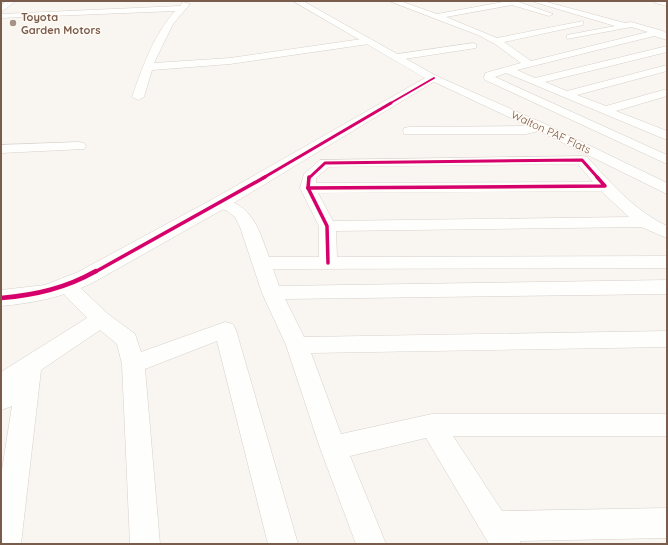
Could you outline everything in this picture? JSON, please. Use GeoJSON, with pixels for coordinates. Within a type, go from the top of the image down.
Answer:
{"type":"FeatureCollection","features":[{"type":"Feature","properties":{"kind":"street"},"geometry":{"type":"LineString","coordinates":[[1,9],[12,1]]}},
{"type":"Feature","properties":{"kind":"street"},"geometry":{"type":"LineString","coordinates":[[138,97],[147,67],[171,20],[189,1]]}},
{"type":"Feature","properties":{"kind":"street"},"geometry":{"type":"LineString","coordinates":[[1,298],[51,292],[66,287],[220,203],[434,78],[297,1]]}},
{"type":"Feature","properties":{"kind":"street"},"geometry":{"type":"LineString","coordinates":[[536,1],[624,26]]}},
{"type":"Feature","properties":{"kind":"street"},"geometry":{"type":"LineString","coordinates":[[658,1],[667,3]]}},
{"type":"Feature","properties":{"kind":"street"},"geometry":{"type":"LineString","coordinates":[[397,2],[434,7]]}},
{"type":"Feature","properties":{"kind":"street"},"geometry":{"type":"LineString","coordinates":[[436,16],[509,2],[557,16],[535,20]]}},
{"type":"Feature","properties":{"kind":"street"},"geometry":{"type":"LineString","coordinates":[[417,5],[436,16],[497,41],[516,53],[528,64]]}},
{"type":"Feature","properties":{"kind":"street"},"geometry":{"type":"LineString","coordinates":[[1,16],[181,8]]}},
{"type":"Feature","properties":{"kind":"street"},"geometry":{"type":"LineString","coordinates":[[563,18],[604,30]]}},
{"type":"Feature","properties":{"kind":"street"},"geometry":{"type":"LineString","coordinates":[[497,41],[580,23]]}},
{"type":"Feature","properties":{"kind":"street"},"geometry":{"type":"LineString","coordinates":[[570,38],[631,24],[660,32],[528,64],[489,75],[489,78],[667,160]]}},
{"type":"Feature","properties":{"kind":"street"},"geometry":{"type":"LineString","coordinates":[[478,32],[492,29]]}},
{"type":"Feature","properties":{"kind":"street"},"geometry":{"type":"LineString","coordinates":[[654,34],[667,37]]}},
{"type":"Feature","properties":{"kind":"street"},"geometry":{"type":"LineString","coordinates":[[635,38],[667,48]]}},
{"type":"Feature","properties":{"kind":"street"},"geometry":{"type":"LineString","coordinates":[[147,67],[230,61],[369,41]]}},
{"type":"Feature","properties":{"kind":"street"},"geometry":{"type":"LineString","coordinates":[[398,57],[473,46]]}},
{"type":"Feature","properties":{"kind":"street"},"geometry":{"type":"LineString","coordinates":[[536,81],[667,48]]}},
{"type":"Feature","properties":{"kind":"street"},"geometry":{"type":"LineString","coordinates":[[567,94],[667,68]]}},
{"type":"Feature","properties":{"kind":"street"},"geometry":{"type":"LineString","coordinates":[[507,70],[667,136]]}},
{"type":"Feature","properties":{"kind":"street","name":"Walton PAF Flats"},"geometry":{"type":"LineString","coordinates":[[434,78],[541,127],[667,189]]}},
{"type":"Feature","properties":{"kind":"street"},"geometry":{"type":"LineString","coordinates":[[606,110],[667,92]]}},
{"type":"Feature","properties":{"kind":"street"},"geometry":{"type":"LineString","coordinates":[[648,128],[667,122]]}},
{"type":"Feature","properties":{"kind":"street"},"geometry":{"type":"LineString","coordinates":[[409,131],[526,130],[541,127]]}},
{"type":"Feature","properties":{"kind":"street"},"geometry":{"type":"LineString","coordinates":[[1,149],[79,146]]}},
{"type":"Feature","properties":{"kind":"street"},"geometry":{"type":"LineString","coordinates":[[328,263],[327,226],[308,188],[309,177],[324,163],[582,160],[605,186],[644,222],[667,233]]}},
{"type":"Feature","properties":{"kind":"street"},"geometry":{"type":"LineString","coordinates":[[308,188],[620,186],[644,177]]}},
{"type":"Feature","properties":{"kind":"street"},"geometry":{"type":"LineString","coordinates":[[220,203],[233,208],[241,214],[249,227],[263,263],[272,293],[297,345],[333,448],[371,544]]}},
{"type":"Feature","properties":{"kind":"street"},"geometry":{"type":"LineString","coordinates":[[327,226],[644,222]]}},
{"type":"Feature","properties":{"kind":"street"},"geometry":{"type":"LineString","coordinates":[[263,263],[667,262]]}},
{"type":"Feature","properties":{"kind":"street"},"geometry":{"type":"LineString","coordinates":[[66,287],[101,319],[127,340],[133,364],[145,544]]}},
{"type":"Feature","properties":{"kind":"street"},"geometry":{"type":"LineString","coordinates":[[272,293],[667,287]]}},
{"type":"Feature","properties":{"kind":"street"},"geometry":{"type":"LineString","coordinates":[[6,544],[17,387],[101,319]]}},
{"type":"Feature","properties":{"kind":"street"},"geometry":{"type":"LineString","coordinates":[[133,364],[225,330],[283,544]]}},
{"type":"Feature","properties":{"kind":"street"},"geometry":{"type":"LineString","coordinates":[[297,345],[667,339]]}},
{"type":"Feature","properties":{"kind":"street"},"geometry":{"type":"LineString","coordinates":[[1,384],[17,387]]}},
{"type":"Feature","properties":{"kind":"street"},"geometry":{"type":"LineString","coordinates":[[333,448],[432,425],[667,425]]}},
{"type":"Feature","properties":{"kind":"street"},"geometry":{"type":"LineString","coordinates":[[432,425],[501,535],[667,523]]}},
{"type":"Feature","properties":{"kind":"cycle path"},"geometry":{"type":"LineString","coordinates":[[1,298],[24,296],[55,290],[86,277],[220,203],[434,78]]}},
{"type":"Feature","properties":{"kind":"cycle path"},"geometry":{"type":"LineString","coordinates":[[308,188],[605,186],[582,160],[325,163],[309,177],[308,188],[327,226],[328,263]]}},
{"type":"Feature","properties":{"kind":"place","name":"Toyota Garden Motors"},"geometry":{"type":"Point","coordinates":[13,23]}}]}
